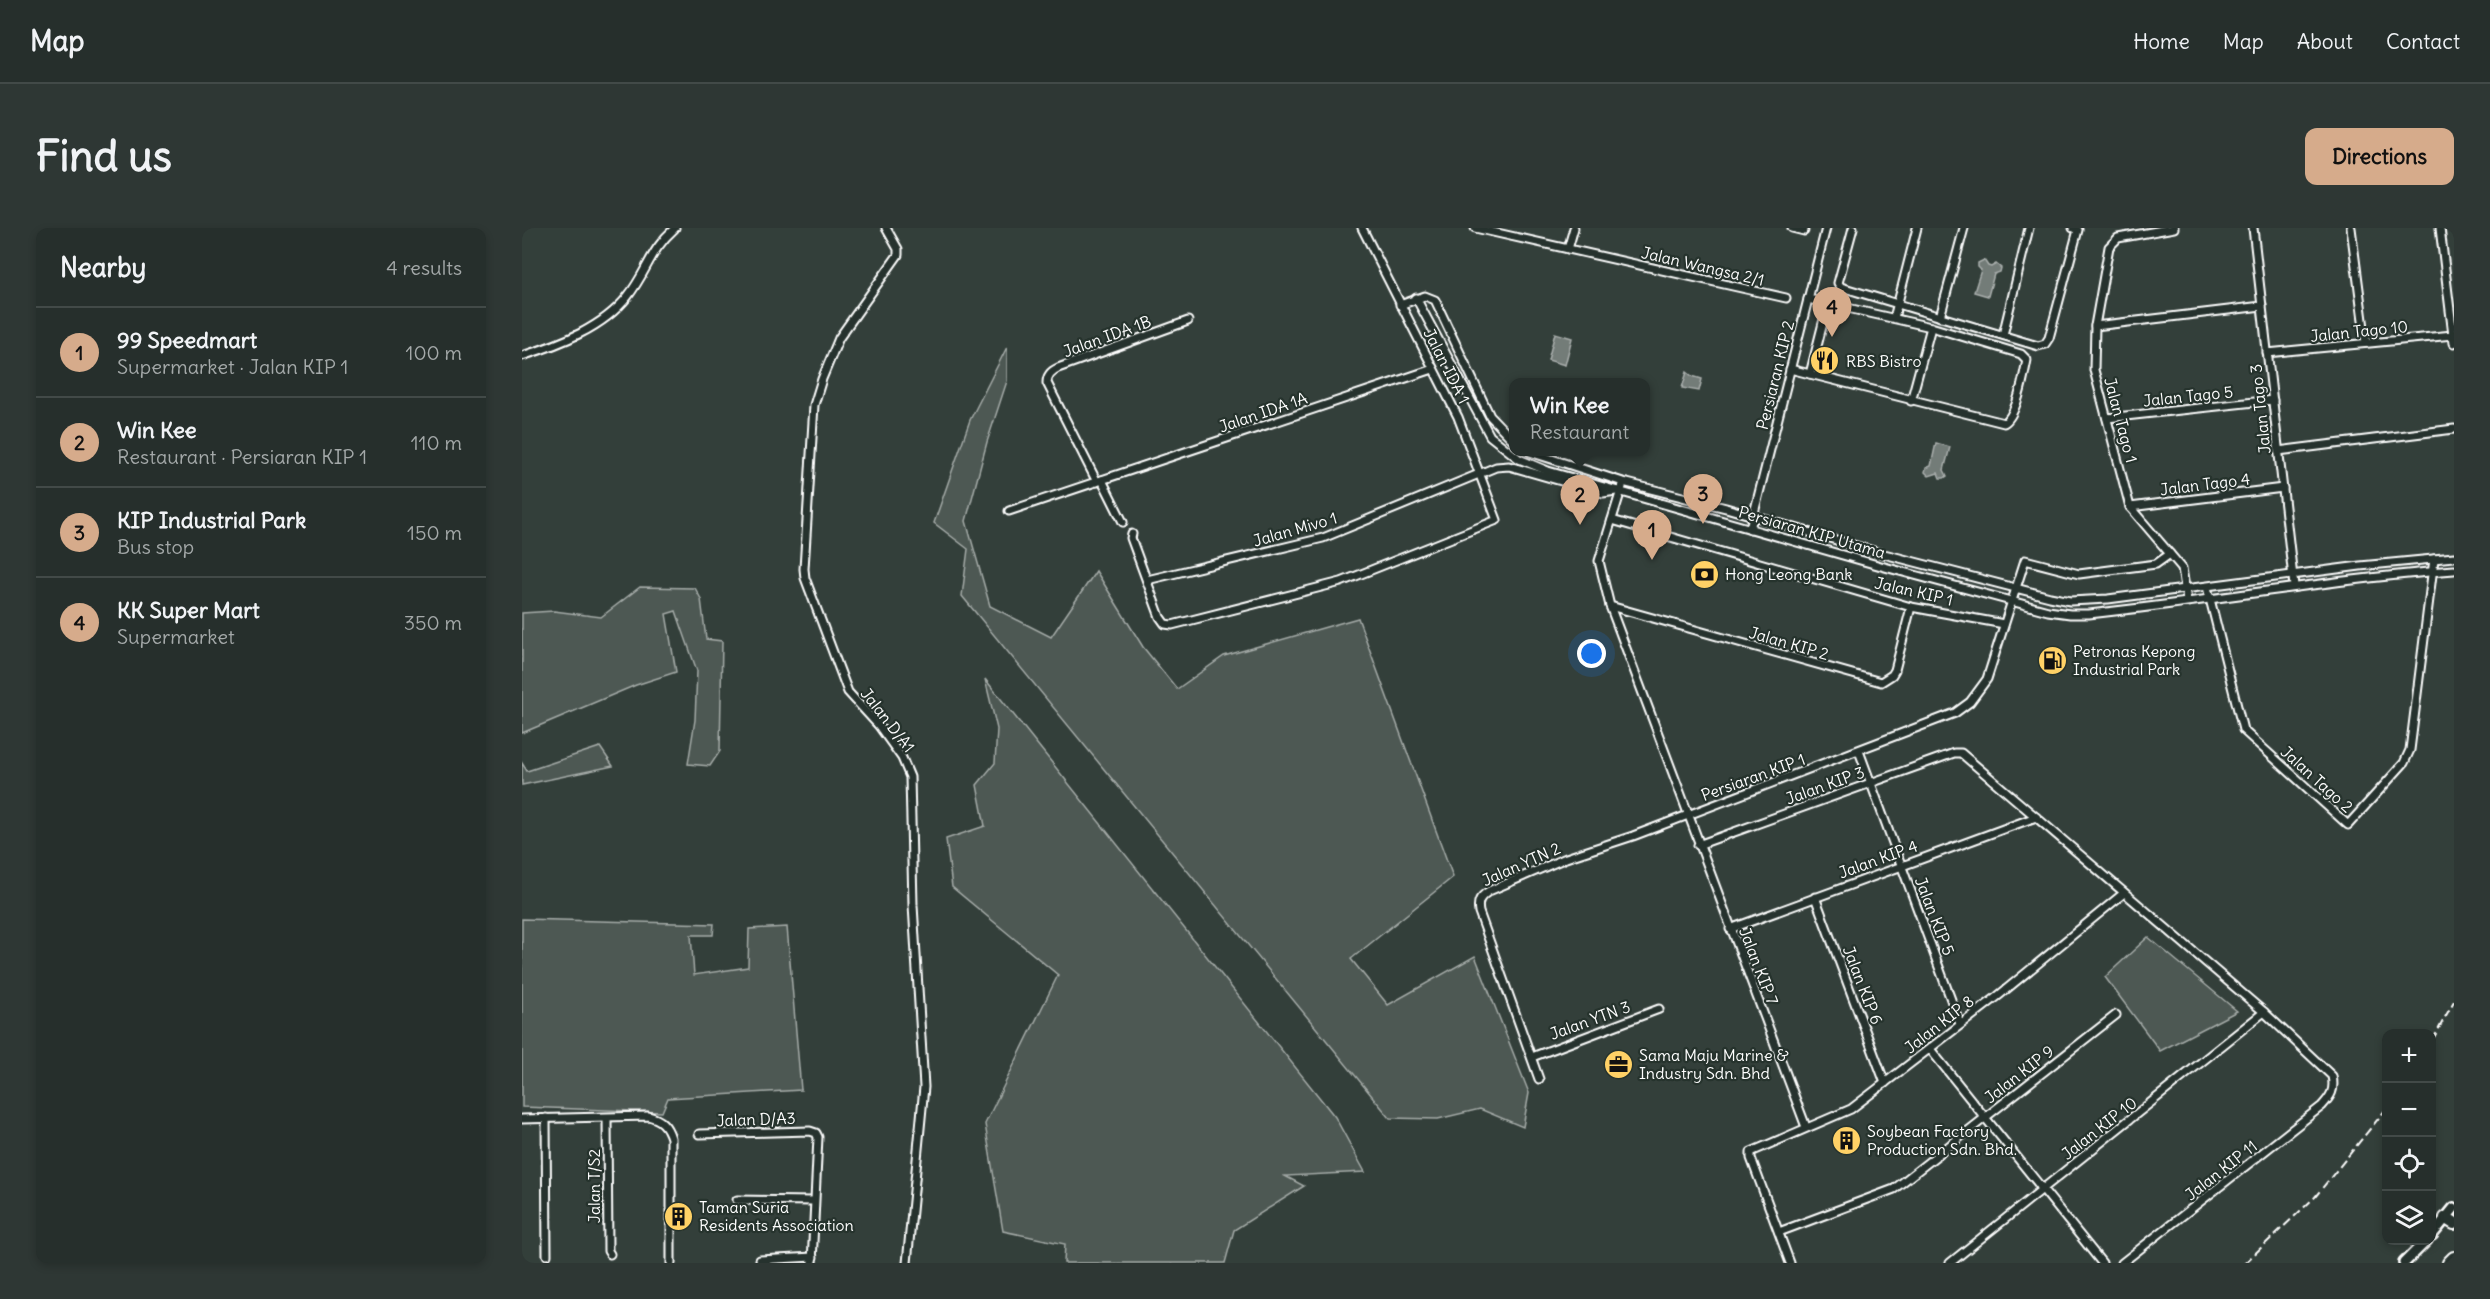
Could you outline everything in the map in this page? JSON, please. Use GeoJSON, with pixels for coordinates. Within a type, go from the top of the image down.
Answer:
{"type":"FeatureCollection","features":[{"type":"Feature","properties":{"kind":"highway"},"geometry":{"type":"LineString","coordinates":[[2450,1263],[2454,1258]]}},
{"type":"Feature","properties":{"kind":"street","name":"Jalan D/A1"},"geometry":{"type":"LineString","coordinates":[[886,228],[898,249],[898,255],[839,338],[814,405],[804,569],[805,578],[848,692],[879,726],[902,758],[910,777],[913,905],[924,1087],[907,1263]]}},
{"type":"Feature","properties":{"kind":"street","name":"Jalan IDA 1"},"geometry":{"type":"LineString","coordinates":[[1147,580],[1162,621],[1172,625],[1341,582],[1497,520],[1458,417],[1362,228]]}},
{"type":"Feature","properties":{"kind":"street","name":"Jalan Wangsa 2/1"},"geometry":{"type":"LineString","coordinates":[[1474,228],[1503,231],[1568,249],[1786,298]]}},
{"type":"Feature","properties":{"kind":"street"},"geometry":{"type":"LineString","coordinates":[[1568,249],[1574,228]]}},
{"type":"Feature","properties":{"kind":"street"},"geometry":{"type":"LineString","coordinates":[[1792,228],[1804,231]]}},
{"type":"Feature","properties":{"kind":"street","name":"Persiaran KIP 2"},"geometry":{"type":"LineString","coordinates":[[1750,529],[1826,228]]}},
{"type":"Feature","properties":{"kind":"street"},"geometry":{"type":"LineString","coordinates":[[1853,228],[1839,285],[1844,289],[2038,346],[2045,344],[2049,338],[2078,230],[2073,228]]}},
{"type":"Feature","properties":{"kind":"street"},"geometry":{"type":"LineString","coordinates":[[1894,318],[1917,228]]}},
{"type":"Feature","properties":{"kind":"street"},"geometry":{"type":"LineString","coordinates":[[1940,317],[1964,228]]}},
{"type":"Feature","properties":{"kind":"street"},"geometry":{"type":"LineString","coordinates":[[2003,335],[2029,228]]}},
{"type":"Feature","properties":{"kind":"street","name":"Jalan Tago 1"},"geometry":{"type":"LineString","coordinates":[[2174,228],[2118,238],[2109,247],[2095,326],[2094,370],[2130,507],[2182,568],[2187,601]]}},
{"type":"Feature","properties":{"kind":"street","name":"Jalan Tago 3"},"geometry":{"type":"LineString","coordinates":[[2253,228],[2294,586]]}},
{"type":"Feature","properties":{"kind":"street"},"geometry":{"type":"LineString","coordinates":[[2351,228],[2366,344]]}},
{"type":"Feature","properties":{"kind":"street"},"geometry":{"type":"LineString","coordinates":[[2440,228],[2453,339]]}},
{"type":"Feature","properties":{"kind":"street"},"geometry":{"type":"LineString","coordinates":[[522,356],[552,347],[591,328],[612,313],[629,295],[653,250],[673,230]]}},
{"type":"Feature","properties":{"kind":"street"},"geometry":{"type":"LineString","coordinates":[[1401,305],[1416,298],[1430,297],[1435,300],[1490,416],[1509,436]]}},
{"type":"Feature","properties":{"kind":"street","name":"Persiaran KIP Utama"},"geometry":{"type":"LineString","coordinates":[[1416,298],[1446,351],[1480,421],[1490,436],[1509,449]]}},
{"type":"Feature","properties":{"kind":"street"},"geometry":{"type":"LineString","coordinates":[[1790,369],[2004,423],[2012,416],[2025,371],[2027,360],[2021,354],[1931,327],[1808,298]]}},
{"type":"Feature","properties":{"kind":"street"},"geometry":{"type":"LineString","coordinates":[[1880,315],[1884,300]]}},
{"type":"Feature","properties":{"kind":"street"},"geometry":{"type":"LineString","coordinates":[[1810,374],[1828,303]]}},
{"type":"Feature","properties":{"kind":"street"},"geometry":{"type":"LineString","coordinates":[[2095,326],[2262,306]]}},
{"type":"Feature","properties":{"kind":"street","name":"Jalan IDA 1B"},"geometry":{"type":"LineString","coordinates":[[1100,481],[1047,383],[1047,378],[1052,370],[1188,321]]}},
{"type":"Feature","properties":{"kind":"street"},"geometry":{"type":"LineString","coordinates":[[1911,401],[1931,327]]}},
{"type":"Feature","properties":{"kind":"street","name":"Jalan Tago 10"},"geometry":{"type":"LineString","coordinates":[[2267,353],[2453,339]]}},
{"type":"Feature","properties":{"kind":"street","name":"Jalan IDA 1A"},"geometry":{"type":"LineString","coordinates":[[1009,511],[1433,369]]}},
{"type":"Feature","properties":{"kind":"street","name":"Jalan Tago 5"},"geometry":{"type":"LineString","coordinates":[[2106,418],[2272,400]]}},
{"type":"Feature","properties":{"kind":"street"},"geometry":{"type":"LineString","coordinates":[[2278,451],[2454,429]]}},
{"type":"Feature","properties":{"kind":"street","name":"Persiaran KIP Utama"},"geometry":{"type":"LineString","coordinates":[[1521,456],[1548,471],[1881,566],[2070,614],[2109,612],[2187,601]]}},
{"type":"Feature","properties":{"kind":"street","name":"Persiaran KIP Utama"},"geometry":{"type":"LineString","coordinates":[[1542,456],[1623,482],[1754,515],[1884,554],[2070,601],[2108,599],[2186,588]]}},
{"type":"Feature","properties":{"kind":"street","name":"Jalan Mivo 1"},"geometry":{"type":"LineString","coordinates":[[1147,580],[1323,538],[1496,467],[1509,466],[1603,493],[1621,490]]}},
{"type":"Feature","properties":{"kind":"street"},"geometry":{"type":"LineString","coordinates":[[1100,481],[1123,522]]}},
{"type":"Feature","properties":{"kind":"street","name":"Persiaran KIP 1"},"geometry":{"type":"LineString","coordinates":[[1623,482],[1599,561],[1610,606],[1687,816],[1944,719],[1970,702],[1987,679],[2025,560],[2079,574],[2157,564],[2170,554]]}},
{"type":"Feature","properties":{"kind":"street","name":"Jalan Tago 4"},"geometry":{"type":"LineString","coordinates":[[2130,507],[2283,488]]}},
{"type":"Feature","properties":{"kind":"street","name":"Jalan KIP 1"},"geometry":{"type":"LineString","coordinates":[[1612,520],[1911,607],[2004,624]]}},
{"type":"Feature","properties":{"kind":"street"},"geometry":{"type":"LineString","coordinates":[[1132,534],[1131,538],[1147,580]]}},
{"type":"Feature","properties":{"kind":"street"},"geometry":{"type":"LineString","coordinates":[[2186,588],[2454,557]]}},
{"type":"Feature","properties":{"kind":"street","name":"Jalan Tago 2"},"geometry":{"type":"LineString","coordinates":[[2207,587],[2243,730],[2348,825],[2404,763],[2410,750],[2434,559]]}},
{"type":"Feature","properties":{"kind":"street"},"geometry":{"type":"LineString","coordinates":[[2187,601],[2209,600],[2294,586],[2454,570]]}},
{"type":"Feature","properties":{"kind":"street","name":"Jalan KIP 2"},"geometry":{"type":"LineString","coordinates":[[1610,606],[1881,682],[1892,675],[1895,670],[1911,607]]}},
{"type":"Feature","properties":{"kind":"street","name":"Jalan KIP 5"},"geometry":{"type":"LineString","coordinates":[[1859,751],[1960,1024]]}},
{"type":"Feature","properties":{"kind":"street","name":"Jalan KIP 3"},"geometry":{"type":"LineString","coordinates":[[1698,845],[1961,753],[2036,817]]}},
{"type":"Feature","properties":{"kind":"street","name":"Jalan KIP 7"},"geometry":{"type":"LineString","coordinates":[[1687,816],[1806,1127]]}},
{"type":"Feature","properties":{"kind":"street","name":"Jalan YTN 2"},"geometry":{"type":"LineString","coordinates":[[1539,1079],[1479,912],[1477,904],[1480,897],[1566,858],[1687,816]]}},
{"type":"Feature","properties":{"kind":"street"},"geometry":{"type":"LineString","coordinates":[[2036,817],[2265,1012]]}},
{"type":"Feature","properties":{"kind":"street","name":"Jalan KIP 4"},"geometry":{"type":"LineString","coordinates":[[1730,929],[2036,817]]}},
{"type":"Feature","properties":{"kind":"street","name":"Jalan KIP 8"},"geometry":{"type":"LineString","coordinates":[[1779,1232],[1750,1155],[1755,1150],[1851,1109],[1930,1049],[2124,893]]}},
{"type":"Feature","properties":{"kind":"street","name":"Jalan KIP 6"},"geometry":{"type":"LineString","coordinates":[[1815,897],[1885,1083]]}},
{"type":"Feature","properties":{"kind":"street","name":"Jalan YTN 3"},"geometry":{"type":"LineString","coordinates":[[1532,1057],[1659,1009]]}},
{"type":"Feature","properties":{"kind":"street","name":"Jalan KIP 11"},"geometry":{"type":"LineString","coordinates":[[2122,1263],[2322,1106],[2332,1093],[2334,1086],[2332,1076],[2265,1012]]}},
{"type":"Feature","properties":{"kind":"street","name":"Jalan KIP 10"},"geometry":{"type":"LineString","coordinates":[[1950,1263],[2265,1012]]}},
{"type":"Feature","properties":{"kind":"street","name":"Jalan KIP 9"},"geometry":{"type":"LineString","coordinates":[[1779,1232],[1894,1189],[2116,1015]]}},
{"type":"Feature","properties":{"kind":"street"},"geometry":{"type":"LineString","coordinates":[[1930,1049],[2102,1263]]}},
{"type":"Feature","properties":{"kind":"street"},"geometry":{"type":"LineString","coordinates":[[522,1119],[648,1116],[656,1118],[668,1128],[671,1263]]}},
{"type":"Feature","properties":{"kind":"street"},"geometry":{"type":"LineString","coordinates":[[546,1118],[547,1255]]}},
{"type":"Feature","properties":{"kind":"street","name":"Jalan T/S2"},"geometry":{"type":"LineString","coordinates":[[607,1118],[610,1254]]}},
{"type":"Feature","properties":{"kind":"street","name":"Jalan D/A3"},"geometry":{"type":"LineString","coordinates":[[699,1134],[816,1132],[818,1137],[813,1260]]}},
{"type":"Feature","properties":{"kind":"street"},"geometry":{"type":"LineString","coordinates":[[737,1200],[814,1201]]}},
{"type":"Feature","properties":{"kind":"street"},"geometry":{"type":"LineString","coordinates":[[2436,1231],[2452,1217]]}},
{"type":"Feature","properties":{"kind":"street"},"geometry":{"type":"LineString","coordinates":[[1779,1232],[1790,1263]]}},
{"type":"Feature","properties":{"kind":"street"},"geometry":{"type":"LineString","coordinates":[[2404,1263],[2422,1245]]}},
{"type":"Feature","properties":{"kind":"street"},"geometry":{"type":"LineString","coordinates":[[760,1260],[813,1260]]}},
{"type":"Feature","properties":{"kind":"shaded area"},"geometry":{"type":"Polygon","coordinates":[[[1984,260],[1988,266],[1996,264],[2001,268],[2000,272],[1994,274],[1988,296],[1974,292],[1981,270],[1978,263],[1984,260]]]}},
{"type":"Feature","properties":{"kind":"shaded area"},"geometry":{"type":"Polygon","coordinates":[[[1555,333],[1572,338],[1565,365],[1548,360],[1555,333]]]}},
{"type":"Feature","properties":{"kind":"shaded area"},"geometry":{"type":"Polygon","coordinates":[[[1007,347],[1007,381],[987,442],[966,521],[990,606],[1051,637],[1096,571],[1143,647],[1177,689],[1224,656],[1358,618],[1453,877],[1351,959],[1388,1005],[1475,956],[1529,1093],[1523,1127],[1480,1109],[1438,1119],[1390,1118],[962,596],[968,549],[934,523],[970,420],[1007,347]]]}},
{"type":"Feature","properties":{"kind":"shaded area"},"geometry":{"type":"Polygon","coordinates":[[[1687,372],[1702,379],[1699,391],[1682,388],[1687,372]]]}},
{"type":"Feature","properties":{"kind":"shaded area"},"geometry":{"type":"Polygon","coordinates":[[[1936,443],[1950,447],[1944,470],[1947,476],[1944,478],[1940,478],[1938,473],[1929,476],[1925,472],[1926,468],[1931,466],[1936,443]]]}},
{"type":"Feature","properties":{"kind":"shaded area"},"geometry":{"type":"Polygon","coordinates":[[[640,587],[695,588],[701,599],[706,639],[722,641],[720,751],[710,766],[688,764],[695,720],[697,671],[676,611],[666,614],[676,672],[636,685],[522,733],[522,613],[554,611],[601,617],[640,587]]]}},
{"type":"Feature","properties":{"kind":"shaded area"},"geometry":{"type":"Polygon","coordinates":[[[985,679],[1335,1117],[1365,1172],[1285,1176],[1304,1186],[1234,1230],[1225,1263],[1064,1263],[1065,1244],[1003,1231],[985,1124],[1058,975],[952,887],[946,839],[985,826],[977,785],[995,763],[997,729],[985,679]]]}},
{"type":"Feature","properties":{"kind":"shaded area"},"geometry":{"type":"Polygon","coordinates":[[[600,747],[613,766],[522,785],[522,763],[527,771],[600,747]]]}},
{"type":"Feature","properties":{"kind":"shaded area"},"geometry":{"type":"Polygon","coordinates":[[[522,919],[714,924],[713,935],[691,935],[694,975],[748,967],[749,929],[787,927],[801,1090],[668,1098],[662,1112],[522,1107],[522,919]]]}},
{"type":"Feature","properties":{"kind":"shaded area"},"geometry":{"type":"Polygon","coordinates":[[[2148,937],[2237,1011],[2160,1051],[2105,977],[2148,937]]]}},
{"type":"Feature","properties":{"kind":"railway"},"geometry":{"type":"LineString","coordinates":[[2436,1034],[2454,1001]]}},
{"type":"Feature","properties":{"kind":"railway"},"geometry":{"type":"LineString","coordinates":[[2245,1263],[2315,1197],[2382,1114]]}},
{"type":"Feature","properties":{"kind":"place","name":"KK Super Mart"},"geometry":{"type":"Point","coordinates":[1832,337]}},
{"type":"Feature","properties":{"kind":"place","name":"RBS Bistro"},"geometry":{"type":"Point","coordinates":[1825,361]}},
{"type":"Feature","properties":{"kind":"place","name":"KIP Industrial Park"},"geometry":{"type":"Point","coordinates":[1703,524]}},
{"type":"Feature","properties":{"kind":"place","name":"Win Kee"},"geometry":{"type":"Point","coordinates":[1580,525]}},
{"type":"Feature","properties":{"kind":"place","name":"99 Speedmart"},"geometry":{"type":"Point","coordinates":[1652,560]}},
{"type":"Feature","properties":{"kind":"place","name":"Hong Leong Bank"},"geometry":{"type":"Point","coordinates":[1704,574]}},
{"type":"Feature","properties":{"kind":"place","name":"Petronas Kepong Industrial Park"},"geometry":{"type":"Point","coordinates":[2052,660]}},
{"type":"Feature","properties":{"kind":"place","name":"Sama Maju Marine & Industry Sdn. Bhd"},"geometry":{"type":"Point","coordinates":[1618,1064]}},
{"type":"Feature","properties":{"kind":"place","name":"Soybean Factory Production Sdn. Bhd."},"geometry":{"type":"Point","coordinates":[1846,1140]}},
{"type":"Feature","properties":{"kind":"place","name":"Taman Suria Residents Association"},"geometry":{"type":"Point","coordinates":[678,1216]}}]}
